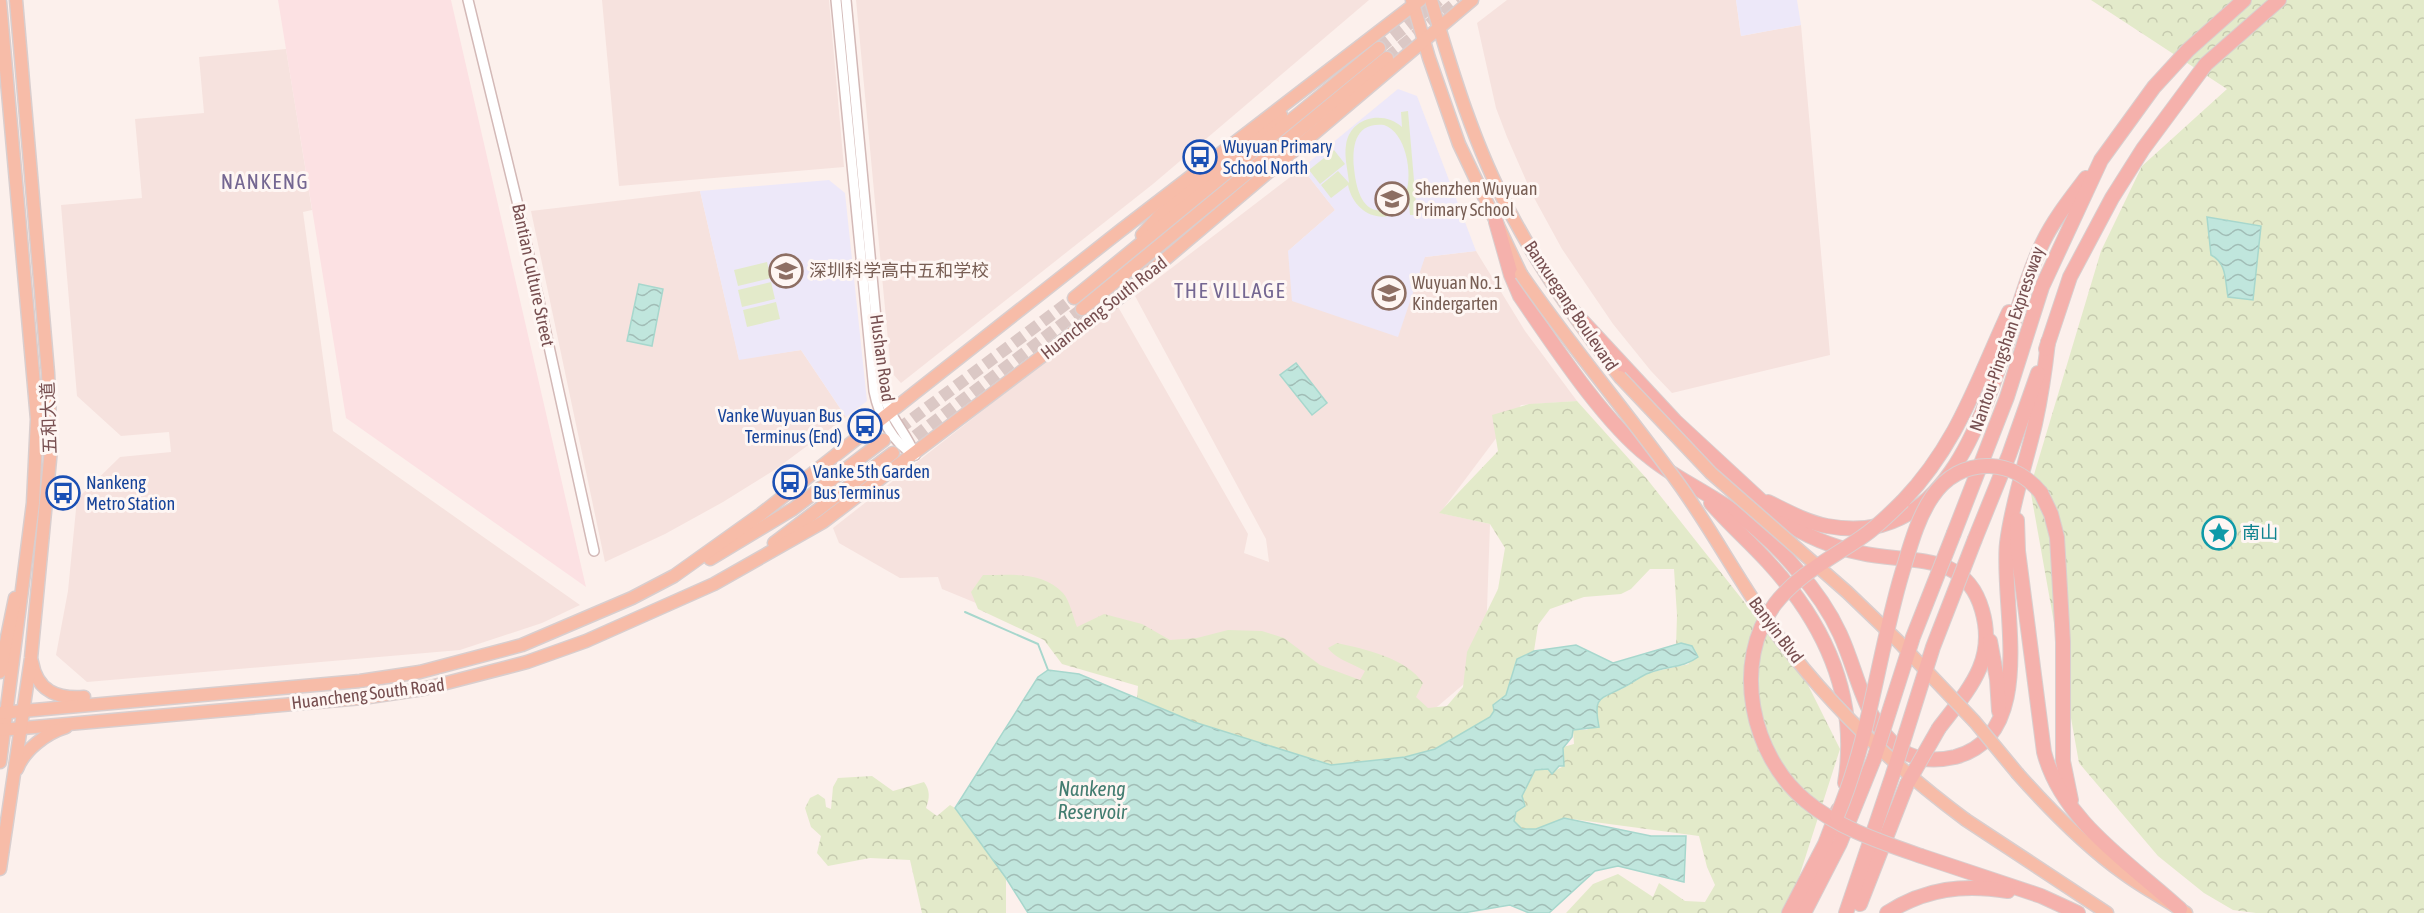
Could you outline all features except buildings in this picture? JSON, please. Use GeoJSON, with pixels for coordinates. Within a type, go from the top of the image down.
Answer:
{"type":"FeatureCollection","features":[{"type":"Feature","properties":{"kind":"highway","name":"Nantou-Pingshan Expressway"},"geometry":{"type":"LineString","coordinates":[[1804,913],[1840,843],[1874,759],[1913,637],[2007,397],[2042,287],[2101,160],[2154,87],[2188,50],[2244,0]]}},
{"type":"Feature","properties":{"kind":"highway"},"geometry":{"type":"LineString","coordinates":[[1846,913],[1933,647],[2009,455],[2070,277],[2112,198],[2143,149],[2206,64],[2279,0]]}},
{"type":"Feature","properties":{"kind":"highway"},"geometry":{"type":"LineString","coordinates":[[2078,913],[2041,896],[1921,856],[1858,832],[1806,801],[1785,780],[1771,757],[1761,735],[1751,690],[1754,648],[1762,626],[1776,603],[1802,578],[1863,537],[1903,501],[1921,482],[1950,442],[2013,303],[2055,222],[2101,160]]}},
{"type":"Feature","properties":{"kind":"highway"},"geometry":{"type":"LineString","coordinates":[[1496,222],[1520,296],[1582,382],[1629,440],[1646,456],[1715,498],[1758,532],[1795,566],[1821,598],[1839,632],[1872,719],[1893,743],[1917,757],[1945,759],[1973,748],[1998,722],[2010,687],[2006,562],[2010,523],[2042,391],[2048,342]]}},
{"type":"Feature","properties":{"kind":"highway"},"geometry":{"type":"LineString","coordinates":[[1758,497],[1811,521],[1841,528],[1869,527],[1887,522],[1919,506],[1953,469],[1974,434],[1992,388],[2031,270]]}},
{"type":"Feature","properties":{"kind":"highway"},"geometry":{"type":"LineString","coordinates":[[1571,309],[1675,421],[1797,530],[1828,543],[1862,553],[1924,561],[1963,575],[1978,596],[1987,628],[1997,679],[1998,722]]}},
{"type":"Feature","properties":{"kind":"highway"},"geometry":{"type":"LineString","coordinates":[[1789,913],[1837,816],[1860,752],[1899,582],[1918,524],[1932,497],[1954,475],[1984,466],[2002,468],[2019,474],[2041,493],[2051,514],[2057,537],[2063,642],[2063,761],[2067,788],[2076,813]]}},
{"type":"Feature","properties":{"kind":"highway"},"geometry":{"type":"LineString","coordinates":[[1700,490],[1790,587],[1815,622],[1836,666],[1846,705],[1849,750],[1844,792],[1837,816]]}},
{"type":"Feature","properties":{"kind":"highway"},"geometry":{"type":"LineString","coordinates":[[2017,492],[2018,551],[2044,752],[2059,790],[2076,813],[2183,911]]}},
{"type":"Feature","properties":{"kind":"highway"},"geometry":{"type":"LineString","coordinates":[[1854,913],[1907,784],[1939,728],[1982,665],[1986,650],[1987,628]]}},
{"type":"Feature","properties":{"kind":"highway"},"geometry":{"type":"LineString","coordinates":[[1887,913],[1921,895],[1959,887],[2041,896]]}},
{"type":"Feature","properties":{"kind":"main road","name":"五和大道"},"geometry":{"type":"LineString","coordinates":[[0,869],[31,658],[48,506],[50,411],[16,0]]}},
{"type":"Feature","properties":{"kind":"main road","name":"Banxuegang Boulevard"},"geometry":{"type":"LineString","coordinates":[[1431,0],[1464,102],[1510,212],[1571,309],[1620,377],[1711,473],[1897,640],[1975,722],[2052,813],[2122,873],[2183,911]]}},
{"type":"Feature","properties":{"kind":"main road","name":"Huancheng South Road"},"geometry":{"type":"LineString","coordinates":[[2,730],[362,698],[423,689],[476,678],[586,641],[714,584],[823,522],[915,455],[1124,294],[1472,0]]}},
{"type":"Feature","properties":{"kind":"main road","name":"五和大道"},"geometry":{"type":"LineString","coordinates":[[0,2],[37,419],[33,503],[4,713],[0,762]]}},
{"type":"Feature","properties":{"kind":"main road","name":"Huancheng South Road"},"geometry":{"type":"LineString","coordinates":[[674,576],[761,514],[1119,231],[1415,2]]}},
{"type":"Feature","properties":{"kind":"main road","name":"Banxuegang Boulevard"},"geometry":{"type":"LineString","coordinates":[[1415,2],[1424,39],[1460,144],[1521,274]]}},
{"type":"Feature","properties":{"kind":"main road","name":"Huancheng South Road"},"geometry":{"type":"LineString","coordinates":[[1074,298],[1383,53],[1157,248],[1082,309]]}},
{"type":"Feature","properties":{"kind":"main road"},"geometry":{"type":"LineString","coordinates":[[1119,262],[1160,215],[1271,125],[1316,80]]}},
{"type":"Feature","properties":{"kind":"main road"},"geometry":{"type":"LineString","coordinates":[[1157,248],[1290,156]]}},
{"type":"Feature","properties":{"kind":"main road","name":"Banyin Blvd"},"geometry":{"type":"LineString","coordinates":[[1521,274],[1582,359],[1681,487],[1748,594],[1784,643],[1817,682],[1907,773],[1966,820],[2107,913]]}},
{"type":"Feature","properties":{"kind":"main road","name":"Huancheng South Road"},"geometry":{"type":"LineString","coordinates":[[4,713],[360,681],[420,672],[473,660],[522,645],[632,598],[764,529],[884,440]]}},
{"type":"Feature","properties":{"kind":"main road","name":"Huancheng South Road"},"geometry":{"type":"LineString","coordinates":[[714,584],[766,549],[893,453]]}},
{"type":"Feature","properties":{"kind":"main road"},"geometry":{"type":"LineString","coordinates":[[0,672],[6,630],[26,553]]}},
{"type":"Feature","properties":{"kind":"main road"},"geometry":{"type":"LineString","coordinates":[[31,658],[39,682],[57,696],[69,698],[98,696],[136,701],[138,718]]}},
{"type":"Feature","properties":{"kind":"main road"},"geometry":{"type":"LineString","coordinates":[[13,779],[19,764],[35,745],[46,736],[78,723]]}},
{"type":"Feature","properties":{"kind":"street","name":"Bantian Culture Street"},"geometry":{"type":"LineString","coordinates":[[468,0],[517,201],[594,551]]}},
{"type":"Feature","properties":{"kind":"street","name":"Hushan Road"},"geometry":{"type":"LineString","coordinates":[[836,0],[874,391],[886,416],[915,455]]}},
{"type":"Feature","properties":{"kind":"street","name":"Hushan Road"},"geometry":{"type":"LineString","coordinates":[[846,0],[886,416]]}},
{"type":"Feature","properties":{"kind":"shaded area"},"geometry":{"type":"Polygon","coordinates":[[[278,0],[451,0],[586,587],[346,418],[278,0]]]}},
{"type":"Feature","properties":{"kind":"shaded area"},"geometry":{"type":"Polygon","coordinates":[[[602,0],[829,0],[844,167],[619,186],[602,0]]]}},
{"type":"Feature","properties":{"kind":"shaded area"},"geometry":{"type":"Polygon","coordinates":[[[856,0],[1369,0],[1153,184],[901,383],[891,372],[856,0]]]}},
{"type":"Feature","properties":{"kind":"shaded area"},"geometry":{"type":"Polygon","coordinates":[[[1507,0],[1736,0],[1741,36],[1801,25],[1830,355],[1672,393],[1651,371],[1613,324],[1562,249],[1532,194],[1507,137],[1496,108],[1477,23],[1507,0]]]}},
{"type":"Feature","properties":{"kind":"shaded area"},"geometry":{"type":"Polygon","coordinates":[[[1736,0],[1797,0],[1801,25],[1741,36],[1736,0]]]}},
{"type":"Feature","properties":{"kind":"shaded area"},"geometry":{"type":"Polygon","coordinates":[[[286,49],[312,210],[303,212],[333,431],[580,605],[542,623],[460,650],[87,682],[56,655],[68,591],[77,499],[120,457],[171,452],[169,432],[121,436],[77,396],[61,205],[142,198],[135,119],[204,113],[199,57],[286,49]]]}},
{"type":"Feature","properties":{"kind":"shaded area","name":"Shenzhen Wuyuan Primary School"},"geometry":{"type":"Polygon","coordinates":[[[1398,89],[1417,96],[1476,251],[1425,257],[1398,337],[1292,301],[1288,251],[1335,210],[1302,168],[1398,89]]]}},
{"type":"Feature","properties":{"kind":"shaded area"},"geometry":{"type":"Polygon","coordinates":[[[1302,168],[1335,210],[1288,251],[1425,257],[1476,251],[1525,331],[1577,401],[1521,405],[1440,513],[1490,524],[1485,666],[1411,729],[1295,734],[942,589],[938,577],[900,578],[839,543],[833,528],[1117,305],[1248,534],[1244,553],[1269,562],[1266,539],[1135,296],[1302,168]]]}},
{"type":"Feature","properties":{"kind":"shaded area","name":"深圳科学高中五和学校"},"geometry":{"type":"Polygon","coordinates":[[[829,180],[845,193],[867,401],[846,417],[801,350],[739,360],[700,191],[829,180]]]}},
{"type":"Feature","properties":{"kind":"shaded area"},"geometry":{"type":"Polygon","coordinates":[[[700,191],[739,359],[801,350],[846,417],[776,469],[723,502],[665,534],[605,562],[531,211],[700,191]]]}},
{"type":"Feature","properties":{"kind":"green space"},"geometry":{"type":"Polygon","coordinates":[[[2091,0],[2424,0],[2424,913],[2256,913],[2233,910],[2204,893],[2158,856],[2079,763],[2030,488],[2101,251],[2142,166],[2227,89],[2091,0]]]}},
{"type":"Feature","properties":{"kind":"green space"},"geometry":{"type":"Polygon","coordinates":[[[1408,111],[1417,215],[1410,215],[1409,203],[1391,215],[1382,217],[1373,215],[1364,211],[1357,204],[1348,185],[1331,198],[1321,185],[1338,171],[1349,183],[1346,145],[1354,128],[1368,119],[1377,118],[1386,119],[1402,127],[1401,112],[1408,111]],[[1384,125],[1367,127],[1361,131],[1355,144],[1355,176],[1359,192],[1367,205],[1380,211],[1390,209],[1400,203],[1408,185],[1406,154],[1398,136],[1384,125]]]}},
{"type":"Feature","properties":{"kind":"green space"},"geometry":{"type":"Polygon","coordinates":[[[1334,150],[1345,164],[1320,184],[1309,170],[1334,150]]]}},
{"type":"Feature","properties":{"kind":"green space"},"geometry":{"type":"Polygon","coordinates":[[[767,262],[771,278],[738,286],[734,270],[767,262]]]}},
{"type":"Feature","properties":{"kind":"green space"},"geometry":{"type":"Polygon","coordinates":[[[771,282],[775,299],[742,307],[738,290],[771,282]]]}},
{"type":"Feature","properties":{"kind":"green space"},"geometry":{"type":"Polygon","coordinates":[[[776,302],[780,319],[747,327],[743,310],[776,302]]]}},
{"type":"Feature","properties":{"kind":"green space"},"geometry":{"type":"Polygon","coordinates":[[[1577,401],[1647,479],[1805,679],[1840,749],[1792,899],[1782,913],[1566,913],[1593,884],[1618,874],[1653,897],[1659,883],[1685,901],[1705,902],[1715,885],[1707,867],[1699,836],[1564,818],[1536,829],[1521,829],[1514,821],[1522,796],[1535,770],[1548,769],[1552,772],[1564,766],[1563,747],[1574,744],[1573,730],[1587,730],[1597,719],[1596,707],[1603,696],[1622,689],[1648,673],[1689,664],[1676,647],[1677,615],[1674,569],[1650,569],[1631,589],[1621,594],[1584,597],[1550,609],[1538,625],[1534,651],[1517,659],[1506,695],[1493,705],[1494,711],[1490,717],[1435,749],[1405,757],[1331,765],[1194,722],[1137,698],[1138,686],[1062,664],[1044,640],[978,609],[971,592],[983,575],[1015,575],[1036,578],[1055,586],[1063,593],[1077,627],[1104,614],[1142,624],[1170,640],[1197,638],[1228,630],[1262,631],[1284,638],[1320,665],[1360,680],[1365,671],[1340,658],[1328,648],[1337,643],[1348,645],[1384,656],[1406,667],[1423,683],[1416,697],[1428,708],[1447,706],[1463,687],[1467,652],[1498,589],[1505,548],[1490,524],[1439,513],[1498,451],[1492,415],[1529,404],[1577,401]]]}},
{"type":"Feature","properties":{"kind":"green space"},"geometry":{"type":"Polygon","coordinates":[[[872,776],[893,791],[924,782],[929,794],[926,808],[937,816],[950,805],[955,808],[1006,878],[1006,913],[922,913],[910,860],[870,858],[828,866],[817,853],[821,836],[811,827],[805,808],[810,798],[818,794],[825,799],[826,807],[831,809],[833,787],[838,778],[872,776]]]}},
{"type":"Feature","properties":{"kind":"water"},"geometry":{"type":"Polygon","coordinates":[[[2207,217],[2261,226],[2253,300],[2228,297],[2223,268],[2211,255],[2207,217]]]}},
{"type":"Feature","properties":{"kind":"water"},"geometry":{"type":"Polygon","coordinates":[[[639,284],[663,289],[652,346],[627,341],[639,284]]]}},
{"type":"Feature","properties":{"kind":"water"},"geometry":{"type":"Polygon","coordinates":[[[1296,363],[1327,403],[1312,415],[1280,375],[1296,363]]]}},
{"type":"Feature","properties":{"kind":"water","name":"Nankeng Reservoir"},"geometry":{"type":"Polygon","coordinates":[[[1681,643],[1692,646],[1698,657],[1687,663],[1646,674],[1600,700],[1597,710],[1599,727],[1573,730],[1572,737],[1563,748],[1564,766],[1559,766],[1552,774],[1548,769],[1535,770],[1522,796],[1525,806],[1516,812],[1514,821],[1522,829],[1536,829],[1564,818],[1651,836],[1686,836],[1684,882],[1618,866],[1595,871],[1549,913],[1529,913],[1510,905],[1463,913],[1028,913],[1006,878],[955,808],[1038,677],[1048,670],[1079,674],[1194,722],[1331,765],[1405,757],[1435,749],[1490,717],[1494,711],[1493,705],[1506,695],[1517,659],[1534,651],[1576,645],[1613,663],[1681,643]]]}},
{"type":"Feature","properties":{"kind":"waterway"},"geometry":{"type":"LineString","coordinates":[[965,612],[1038,644],[1048,670]]}},
{"type":"Feature","properties":{"kind":"tunnel"},"geometry":{"type":"LineString","coordinates":[[1379,48],[1439,0]]}},
{"type":"Feature","properties":{"kind":"tunnel"},"geometry":{"type":"LineString","coordinates":[[1387,58],[1459,0]]}},
{"type":"Feature","properties":{"kind":"tunnel"},"geometry":{"type":"LineString","coordinates":[[884,440],[1074,298]]}},
{"type":"Feature","properties":{"kind":"tunnel"},"geometry":{"type":"LineString","coordinates":[[901,447],[1082,309]]}},
{"type":"Feature","properties":{"kind":"place","name":"Wuyuan Primary School North"},"geometry":{"type":"Point","coordinates":[1200,157]}},
{"type":"Feature","properties":{"kind":"place","name":"Shenzhen Wuyuan Primary School"},"geometry":{"type":"Point","coordinates":[1392,199]}},
{"type":"Feature","properties":{"kind":"place","name":"深圳科学高中五和学校"},"geometry":{"type":"Point","coordinates":[786,271]}},
{"type":"Feature","properties":{"kind":"place","name":"Wuyuan No. 1 Kindergarten"},"geometry":{"type":"Point","coordinates":[1389,293]}},
{"type":"Feature","properties":{"kind":"place","name":"Vanke Wuyuan Bus Terminus (End)"},"geometry":{"type":"Point","coordinates":[865,426]}},
{"type":"Feature","properties":{"kind":"place","name":"Vanke 5th Garden Bus Terminus"},"geometry":{"type":"Point","coordinates":[790,482]}},
{"type":"Feature","properties":{"kind":"place","name":"Nankeng Metro Station"},"geometry":{"type":"Point","coordinates":[63,493]}},
{"type":"Feature","properties":{"kind":"place","name":"南山"},"geometry":{"type":"Point","coordinates":[2219,533]}},
{"type":"Feature","properties":{"kind":"district","name":"NANKENG"},"geometry":{"type":"Point","coordinates":[265,182]}},
{"type":"Feature","properties":{"kind":"district","name":"THE VILLAGE"},"geometry":{"type":"Point","coordinates":[1230,291]}}]}
